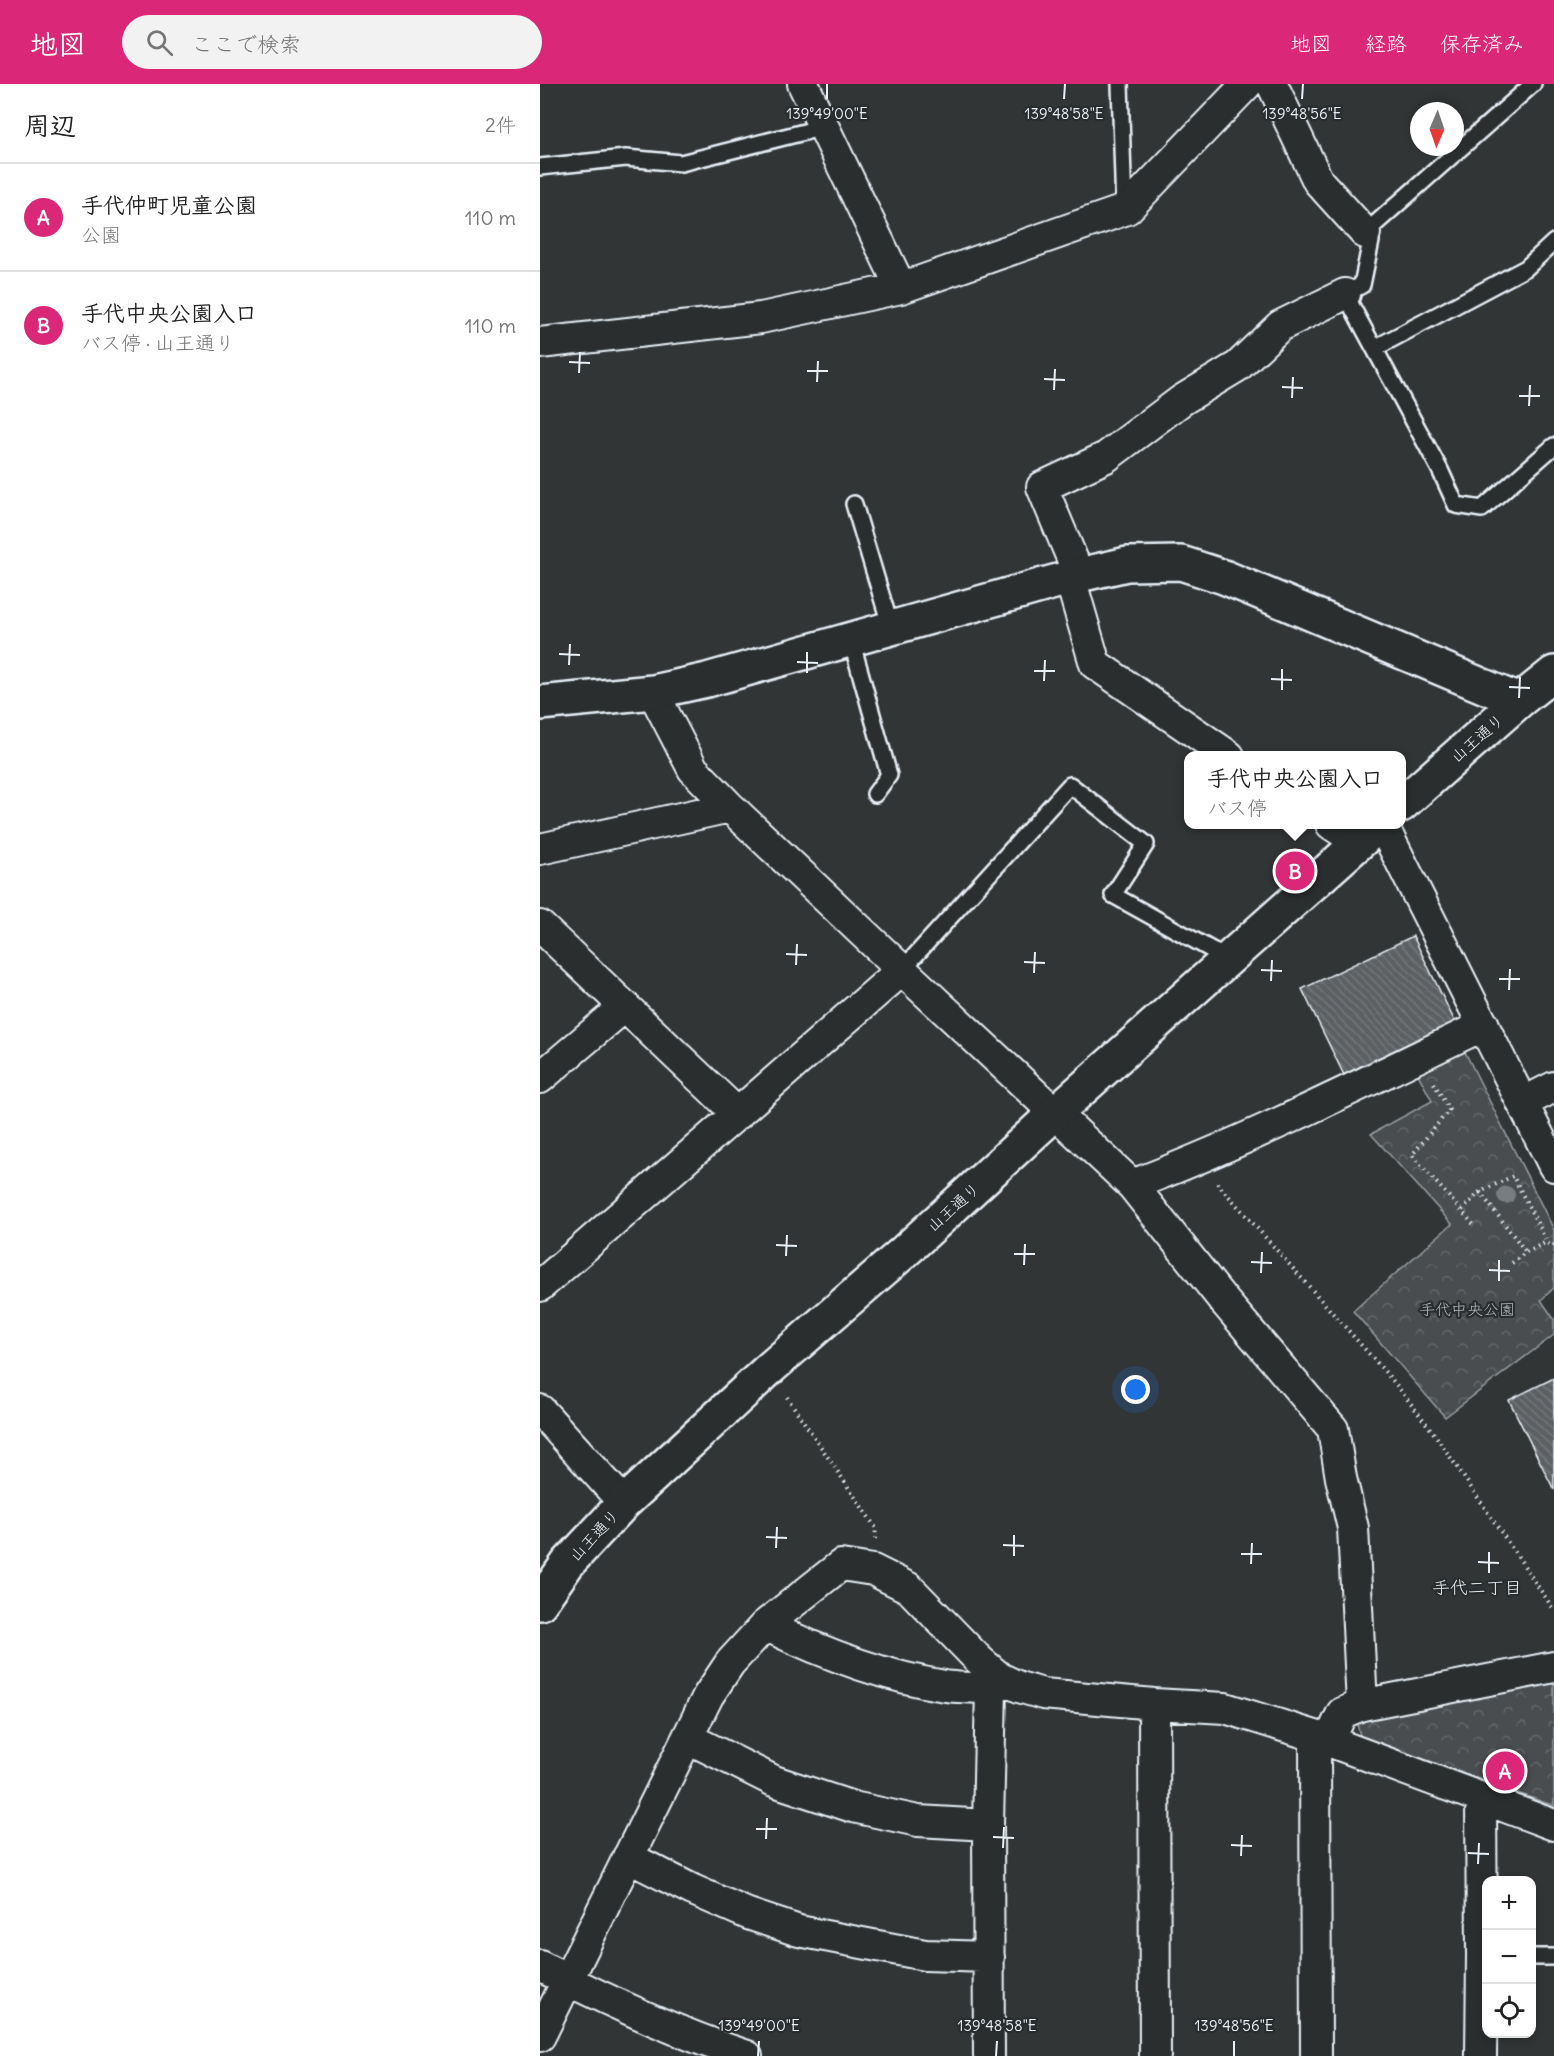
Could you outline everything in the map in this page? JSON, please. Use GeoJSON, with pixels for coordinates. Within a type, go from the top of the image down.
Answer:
{"type":"FeatureCollection","features":[{"type":"Feature","properties":{"kind":"street"},"geometry":{"type":"LineString","coordinates":[[803,84],[901,288]]}},
{"type":"Feature","properties":{"kind":"street"},"geometry":{"type":"LineString","coordinates":[[540,343],[761,318],[901,288],[1124,210],[1247,84]]}},
{"type":"Feature","properties":{"kind":"street"},"geometry":{"type":"LineString","coordinates":[[1272,84],[1318,181],[1365,232]]}},
{"type":"Feature","properties":{"kind":"street"},"geometry":{"type":"LineString","coordinates":[[1222,751],[1095,664],[1074,577],[1042,487],[1106,457],[1182,400],[1238,366],[1280,326],[1345,294]]}},
{"type":"Feature","properties":{"kind":"street"},"geometry":{"type":"LineString","coordinates":[[540,703],[653,692],[707,680],[1035,586],[1127,564],[1180,563],[1224,577],[1519,701]]}},
{"type":"Feature","properties":{"kind":"street","name":"山王通り"},"geometry":{"type":"LineString","coordinates":[[1406,801],[1519,701],[1554,674]]}},
{"type":"Feature","properties":{"kind":"street"},"geometry":{"type":"LineString","coordinates":[[653,692],[693,769],[902,970],[1132,1185],[1224,1301],[1333,1429],[1341,1478],[1353,1528],[1362,1705]]}},
{"type":"Feature","properties":{"kind":"street"},"geometry":{"type":"LineString","coordinates":[[540,849],[730,807]]}},
{"type":"Feature","properties":{"kind":"street"},"geometry":{"type":"LineString","coordinates":[[1374,831],[1484,1025],[1554,1166]]}},
{"type":"Feature","properties":{"kind":"street","name":"山王通り"},"geometry":{"type":"LineString","coordinates":[[540,1604],[568,1563],[624,1503],[768,1370],[905,1251],[1054,1114],[1374,831]]}},
{"type":"Feature","properties":{"kind":"street"},"geometry":{"type":"LineString","coordinates":[[540,926],[738,1114]]}},
{"type":"Feature","properties":{"kind":"street"},"geometry":{"type":"LineString","coordinates":[[540,1286],[902,970]]}},
{"type":"Feature","properties":{"kind":"street"},"geometry":{"type":"LineString","coordinates":[[540,1078],[625,1006]]}},
{"type":"Feature","properties":{"kind":"street"},"geometry":{"type":"LineString","coordinates":[[1132,1185],[1198,1160],[1484,1025]]}},
{"type":"Feature","properties":{"kind":"street"},"geometry":{"type":"LineString","coordinates":[[1522,1103],[1554,1087]]}},
{"type":"Feature","properties":{"kind":"street"},"geometry":{"type":"LineString","coordinates":[[540,1410],[624,1503]]}},
{"type":"Feature","properties":{"kind":"street"},"geometry":{"type":"LineString","coordinates":[[540,2036],[708,1696],[730,1663],[765,1624],[841,1565],[873,1570],[909,1588],[978,1659],[996,1683],[988,1825],[989,2056]]}},
{"type":"Feature","properties":{"kind":"street"},"geometry":{"type":"LineString","coordinates":[[765,1624],[806,1645],[890,1676],[947,1687],[996,1683],[1043,1694],[1225,1708],[1322,1738],[1554,1825]]}},
{"type":"Feature","properties":{"kind":"street"},"geometry":{"type":"LineString","coordinates":[[1316,2056],[1322,1738],[1342,1713],[1362,1705],[1554,1667]]}},
{"type":"Feature","properties":{"kind":"street"},"geometry":{"type":"LineString","coordinates":[[1154,1704],[1155,2056]]}},
{"type":"Feature","properties":{"kind":"street"},"geometry":{"type":"LineString","coordinates":[[688,1738],[774,1781],[852,1807],[918,1821],[988,1825]]}},
{"type":"Feature","properties":{"kind":"street"},"geometry":{"type":"LineString","coordinates":[[1481,1799],[1484,1930]]}},
{"type":"Feature","properties":{"kind":"street"},"geometry":{"type":"LineString","coordinates":[[628,1857],[693,1890],[748,1914],[799,1931],[925,1955],[988,1957]]}},
{"type":"Feature","properties":{"kind":"street"},"geometry":{"type":"LineString","coordinates":[[540,1966],[645,2017],[701,2041],[747,2056]]}},
{"type":"Feature","properties":{"kind":"street"},"geometry":{"type":"LineString","coordinates":[[1481,2056],[1483,1984]]}},
{"type":"Feature","properties":{"kind":"lane"},"geometry":{"type":"LineString","coordinates":[[1120,84],[1124,210]]}},
{"type":"Feature","properties":{"kind":"lane"},"geometry":{"type":"LineString","coordinates":[[1533,84],[1365,232],[1371,241],[1362,285],[1345,294],[1456,505],[1482,509],[1554,446]]}},
{"type":"Feature","properties":{"kind":"lane"},"geometry":{"type":"LineString","coordinates":[[540,167],[626,158],[681,163],[824,127]]}},
{"type":"Feature","properties":{"kind":"lane"},"geometry":{"type":"LineString","coordinates":[[1375,348],[1526,268],[1554,242]]}},
{"type":"Feature","properties":{"kind":"lane"},"geometry":{"type":"LineString","coordinates":[[854,504],[891,628]]}},
{"type":"Feature","properties":{"kind":"lane"},"geometry":{"type":"LineString","coordinates":[[851,640],[889,776],[876,794]]}},
{"type":"Feature","properties":{"kind":"lane"},"geometry":{"type":"LineString","coordinates":[[902,970],[1070,786],[1146,844],[1113,895],[1228,959]]}},
{"type":"Feature","properties":{"kind":"lane"},"geometry":{"type":"LineString","coordinates":[[1536,1957],[1554,1957]]}},
{"type":"Feature","properties":{"kind":"path"},"geometry":{"type":"LineString","coordinates":[[1420,1056],[1449,1110],[1412,1155],[1474,1225]]}},
{"type":"Feature","properties":{"kind":"path"},"geometry":{"type":"LineString","coordinates":[[1198,1160],[1394,1382],[1436,1436],[1554,1610]]}},
{"type":"Feature","properties":{"kind":"path"},"geometry":{"type":"LineString","coordinates":[[1462,1210],[1480,1192],[1513,1176],[1547,1242],[1550,1246],[1554,1245]]}},
{"type":"Feature","properties":{"kind":"path"},"geometry":{"type":"LineString","coordinates":[[1480,1192],[1526,1252]]}},
{"type":"Feature","properties":{"kind":"path"},"geometry":{"type":"LineString","coordinates":[[1512,1263],[1526,1252],[1547,1242]]}},
{"type":"Feature","properties":{"kind":"path"},"geometry":{"type":"LineString","coordinates":[[768,1370],[876,1528],[873,1570]]}},
{"type":"Feature","properties":{"kind":"green space","name":"手代中央公園"},"geometry":{"type":"Polygon","coordinates":[[[1464,1050],[1554,1230],[1554,1288],[1541,1300],[1554,1319],[1554,1335],[1445,1417],[1353,1311],[1452,1224],[1371,1134],[1432,1101],[1417,1072],[1464,1050]]]}},
{"type":"Feature","properties":{"kind":"green space"},"geometry":{"type":"Polygon","coordinates":[[[1554,1679],[1554,1806],[1360,1736],[1357,1723],[1364,1716],[1554,1679]]]}},
{"type":"Feature","properties":{"kind":"building"},"geometry":{"type":"Polygon","coordinates":[[[1413,936],[1455,1022],[1344,1075],[1302,989],[1413,936]]]}},
{"type":"Feature","properties":{"kind":"building"},"geometry":{"type":"Polygon","coordinates":[[[1554,1378],[1554,1490],[1509,1400],[1554,1378]]]}},
{"type":"Feature","properties":{"kind":"place","name":"手代中央公園入口"},"geometry":{"type":"Point","coordinates":[1295,871]}},
{"type":"Feature","properties":{"kind":"place","name":"手代仲町児童公園"},"geometry":{"type":"Point","coordinates":[1505,1771]}},
{"type":"Feature","properties":{"kind":"district","name":"手代二丁目"},"geometry":{"type":"Point","coordinates":[1477,1587]}}]}
